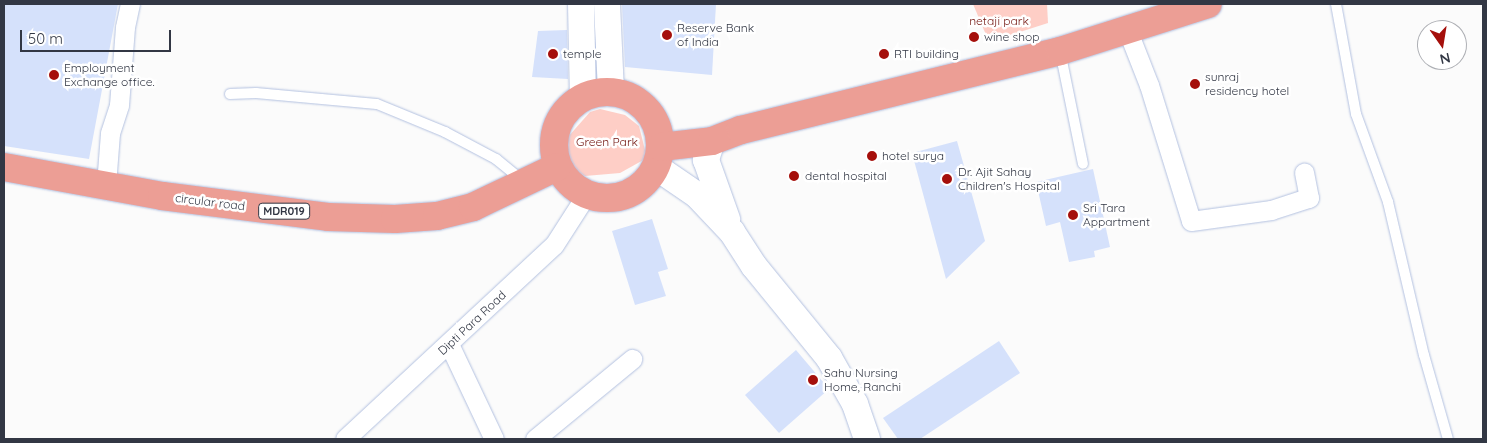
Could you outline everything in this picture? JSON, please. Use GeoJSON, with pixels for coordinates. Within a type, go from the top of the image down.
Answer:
{"type":"FeatureCollection","features":[{"type":"Feature","properties":{"kind":"main road"},"geometry":{"type":"LineString","coordinates":[[581,4],[583,96]]}},
{"type":"Feature","properties":{"kind":"main road"},"geometry":{"type":"LineString","coordinates":[[607,4],[611,91]]}},
{"type":"Feature","properties":{"kind":"main road"},"geometry":{"type":"LineString","coordinates":[[658,157],[741,130],[1060,50],[1208,4]]}},
{"type":"Feature","properties":{"kind":"main road"},"geometry":{"type":"LineString","coordinates":[[611,91],[631,97],[648,109],[658,127],[658,157],[644,184],[626,195],[606,199],[586,195],[569,184],[557,167],[553,147],[556,126],[566,109],[583,96],[611,91]]}},
{"type":"Feature","properties":{"kind":"main road"},"geometry":{"type":"LineString","coordinates":[[712,140],[706,160],[709,173],[732,232]]}},
{"type":"Feature","properties":{"kind":"main road"},"geometry":{"type":"LineString","coordinates":[[658,157],[698,195],[732,232],[754,266],[829,358],[854,404],[867,439]]}},
{"type":"Feature","properties":{"kind":"main road","name":"circular road"},"geometry":{"type":"LineString","coordinates":[[4,167],[106,186],[318,216],[395,219],[437,216],[473,207],[557,167]]}},
{"type":"Feature","properties":{"kind":"street"},"geometry":{"type":"LineString","coordinates":[[106,186],[110,133],[119,105],[125,27],[130,4]]}},
{"type":"Feature","properties":{"kind":"street"},"geometry":{"type":"LineString","coordinates":[[1127,29],[1150,85],[1191,221],[1271,210],[1309,198],[1304,172]]}},
{"type":"Feature","properties":{"kind":"street","name":"Dipti Para Road"},"geometry":{"type":"LineString","coordinates":[[345,439],[450,344],[554,245],[586,195]]}},
{"type":"Feature","properties":{"kind":"street"},"geometry":{"type":"LineString","coordinates":[[450,344],[494,439]]}},
{"type":"Feature","properties":{"kind":"street"},"geometry":{"type":"LineString","coordinates":[[535,439],[632,360]]}},
{"type":"Feature","properties":{"kind":"lane"},"geometry":{"type":"LineString","coordinates":[[1336,4],[1356,114],[1388,202],[1410,303],[1448,439]]}},
{"type":"Feature","properties":{"kind":"lane"},"geometry":{"type":"LineString","coordinates":[[1060,50],[1083,164]]}},
{"type":"Feature","properties":{"kind":"lane"},"geometry":{"type":"LineString","coordinates":[[230,94],[256,93],[377,104],[445,132],[496,159],[526,183]]}},
{"type":"Feature","properties":{"kind":"green space","name":"netaji park"},"geometry":{"type":"Polygon","coordinates":[[[973,4],[1047,4],[1048,23],[989,42],[973,4]]]}},
{"type":"Feature","properties":{"kind":"green space","name":"Green Park"},"geometry":{"type":"Polygon","coordinates":[[[600,109],[625,115],[639,126],[647,158],[620,173],[585,176],[562,163],[560,146],[590,112],[600,109]]]}},
{"type":"Feature","properties":{"kind":"building","name":"Employment Exchange office."},"geometry":{"type":"Polygon","coordinates":[[[4,4],[118,4],[89,159],[4,146],[4,4]]]}},
{"type":"Feature","properties":{"kind":"building","name":"Reserve Bank of India"},"geometry":{"type":"Polygon","coordinates":[[[622,4],[716,4],[712,75],[625,67],[622,4]]]}},
{"type":"Feature","properties":{"kind":"building","name":"temple"},"geometry":{"type":"Polygon","coordinates":[[[567,30],[568,79],[532,77],[538,31],[567,30]]]}},
{"type":"Feature","properties":{"kind":"building"},"geometry":{"type":"Polygon","coordinates":[[[957,141],[985,241],[946,279],[912,153],[957,141]]]}},
{"type":"Feature","properties":{"kind":"building","name":"Sri Tara Appartment"},"geometry":{"type":"Polygon","coordinates":[[[1093,169],[1110,247],[1094,251],[1095,257],[1069,262],[1060,222],[1046,226],[1036,182],[1093,169]]]}},
{"type":"Feature","properties":{"kind":"building"},"geometry":{"type":"Polygon","coordinates":[[[652,219],[668,269],[658,272],[666,296],[635,305],[612,231],[652,219]]]}},
{"type":"Feature","properties":{"kind":"building"},"geometry":{"type":"Polygon","coordinates":[[[999,341],[1020,373],[920,439],[898,439],[883,418],[999,341]]]}},
{"type":"Feature","properties":{"kind":"building"},"geometry":{"type":"Polygon","coordinates":[[[796,350],[829,389],[779,433],[745,395],[796,350]]]}},
{"type":"Feature","properties":{"kind":"place","name":"Reserve Bank of India"},"geometry":{"type":"Point","coordinates":[667,35]}},
{"type":"Feature","properties":{"kind":"place","name":"wine shop"},"geometry":{"type":"Point","coordinates":[974,37]}},
{"type":"Feature","properties":{"kind":"place","name":"temple"},"geometry":{"type":"Point","coordinates":[553,54]}},
{"type":"Feature","properties":{"kind":"place","name":"RTI building"},"geometry":{"type":"Point","coordinates":[884,54]}},
{"type":"Feature","properties":{"kind":"place","name":"Employment Exchange office."},"geometry":{"type":"Point","coordinates":[54,75]}},
{"type":"Feature","properties":{"kind":"place","name":"sunraj residency hotel"},"geometry":{"type":"Point","coordinates":[1195,84]}},
{"type":"Feature","properties":{"kind":"place","name":"hotel surya"},"geometry":{"type":"Point","coordinates":[872,156]}},
{"type":"Feature","properties":{"kind":"place","name":"dental hospital"},"geometry":{"type":"Point","coordinates":[794,176]}},
{"type":"Feature","properties":{"kind":"place","name":"Dr. Ajit Sahay Children's Hospital"},"geometry":{"type":"Point","coordinates":[947,179]}},
{"type":"Feature","properties":{"kind":"place","name":"Sri Tara Appartment"},"geometry":{"type":"Point","coordinates":[1073,215]}},
{"type":"Feature","properties":{"kind":"place","name":"Sahu Nursing Home, Ranchi"},"geometry":{"type":"Point","coordinates":[813,380]}}]}
